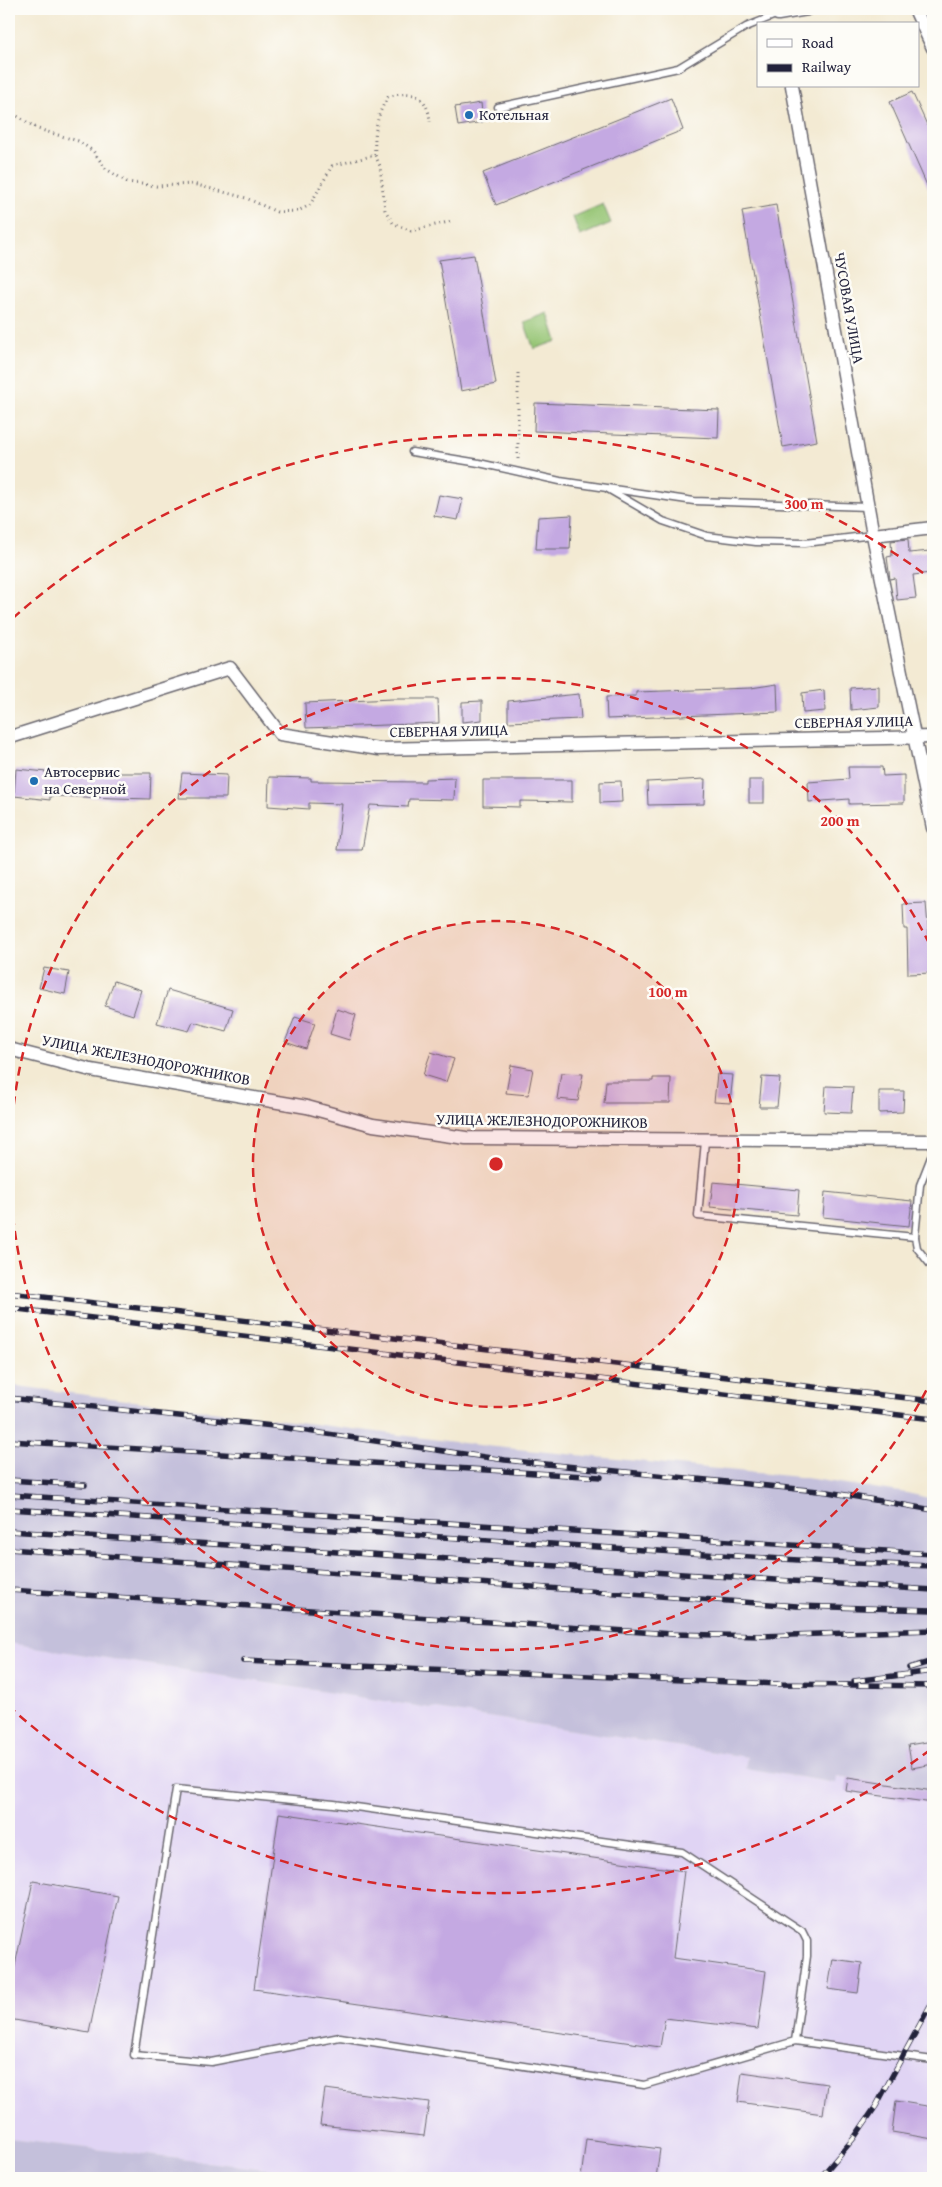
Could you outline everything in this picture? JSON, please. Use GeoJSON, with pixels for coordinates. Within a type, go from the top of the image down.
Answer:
{"type":"FeatureCollection","features":[{"type":"Feature","properties":{"kind":"street"},"geometry":{"type":"LineString","coordinates":[[779,15],[807,9]]}},
{"type":"Feature","properties":{"kind":"street"},"geometry":{"type":"LineString","coordinates":[[915,9],[933,48]]}},
{"type":"Feature","properties":{"kind":"street","name":"ЧУСОВАЯ УЛИЦА"},"geometry":{"type":"LineString","coordinates":[[792,88],[873,535],[916,737],[933,828]]}},
{"type":"Feature","properties":{"kind":"street"},"geometry":{"type":"LineString","coordinates":[[873,535],[933,528]]}},
{"type":"Feature","properties":{"kind":"street","name":"СЕВЕРНАЯ УЛИЦА"},"geometry":{"type":"LineString","coordinates":[[9,736],[230,668],[280,734],[379,749],[933,737]]}},
{"type":"Feature","properties":{"kind":"street","name":"УЛИЦА ЖЕЛЕЗНОДОРОЖНИКОВ"},"geometry":{"type":"LineString","coordinates":[[9,1049],[91,1070],[307,1107],[373,1125],[418,1133],[466,1138],[933,1141]]}},
{"type":"Feature","properties":{"kind":"lane"},"geometry":{"type":"LineString","coordinates":[[760,22],[779,15]]}},
{"type":"Feature","properties":{"kind":"lane"},"geometry":{"type":"LineString","coordinates":[[498,106],[678,68],[746,27],[757,23]]}},
{"type":"Feature","properties":{"kind":"lane"},"geometry":{"type":"LineString","coordinates":[[412,452],[605,488],[694,502],[868,507]]}},
{"type":"Feature","properties":{"kind":"lane"},"geometry":{"type":"LineString","coordinates":[[605,488],[663,521],[707,536],[756,542],[805,543],[873,535]]}},
{"type":"Feature","properties":{"kind":"lane"},"geometry":{"type":"LineString","coordinates":[[705,1141],[698,1216],[916,1237]]}},
{"type":"Feature","properties":{"kind":"lane"},"geometry":{"type":"LineString","coordinates":[[933,1152],[920,1185],[916,1237],[917,1248],[933,1268]]}},
{"type":"Feature","properties":{"kind":"lane"},"geometry":{"type":"LineString","coordinates":[[795,2041],[807,1956],[807,1941],[802,1930],[682,1852],[334,1804],[176,1789],[134,2055],[211,2062],[340,2037],[644,2085],[795,2041],[933,2060]]}},
{"type":"Feature","properties":{"kind":"path"},"geometry":{"type":"LineString","coordinates":[[430,122],[429,107],[421,98],[408,93],[388,97],[380,110],[374,142],[375,155],[380,166],[385,210],[393,223],[411,231],[452,221]]}},
{"type":"Feature","properties":{"kind":"path"},"geometry":{"type":"LineString","coordinates":[[9,111],[38,129],[78,141],[93,151],[106,170],[127,182],[156,186],[193,184],[246,198],[277,212],[298,211],[310,205],[332,166],[375,155]]}},
{"type":"Feature","properties":{"kind":"path"},"geometry":{"type":"LineString","coordinates":[[518,373],[518,472]]}},
{"type":"Feature","properties":{"kind":"shaded area"},"geometry":{"type":"Polygon","coordinates":[[[9,1385],[486,1446],[799,1477],[907,1493],[933,1499],[933,1791],[837,1776],[836,1783],[745,1768],[747,1757],[9,1643],[9,1385]]]}},
{"type":"Feature","properties":{"kind":"shaded area"},"geometry":{"type":"Polygon","coordinates":[[[9,1643],[747,1757],[745,1768],[835,1783],[836,1776],[933,1791],[933,2178],[342,2178],[9,2139],[9,1643]]]}},
{"type":"Feature","properties":{"kind":"shaded area"},"geometry":{"type":"Polygon","coordinates":[[[9,2139],[342,2178],[9,2178],[9,2139]]]}},
{"type":"Feature","properties":{"kind":"green space"},"geometry":{"type":"Polygon","coordinates":[[[603,204],[611,223],[580,236],[573,217],[603,204]]]}},
{"type":"Feature","properties":{"kind":"green space"},"geometry":{"type":"Polygon","coordinates":[[[548,313],[557,341],[534,349],[524,322],[548,313]]]}},
{"type":"Feature","properties":{"kind":"building"},"geometry":{"type":"Polygon","coordinates":[[[912,92],[933,138],[933,199],[890,102],[912,92]]]}},
{"type":"Feature","properties":{"kind":"building"},"geometry":{"type":"Polygon","coordinates":[[[671,98],[683,130],[496,205],[483,173],[671,98]]]}},
{"type":"Feature","properties":{"kind":"building","name":"Котельная"},"geometry":{"type":"Polygon","coordinates":[[[481,103],[483,122],[458,126],[455,107],[481,103]]]}},
{"type":"Feature","properties":{"kind":"building"},"geometry":{"type":"Polygon","coordinates":[[[776,205],[817,441],[783,447],[742,211],[776,205]]]}},
{"type":"Feature","properties":{"kind":"building"},"geometry":{"type":"Polygon","coordinates":[[[474,255],[496,384],[461,391],[439,260],[474,255]]]}},
{"type":"Feature","properties":{"kind":"building"},"geometry":{"type":"Polygon","coordinates":[[[535,403],[719,410],[718,438],[534,431],[535,403]]]}},
{"type":"Feature","properties":{"kind":"building"},"geometry":{"type":"Polygon","coordinates":[[[439,495],[463,499],[458,520],[434,516],[439,495]]]}},
{"type":"Feature","properties":{"kind":"building"},"geometry":{"type":"Polygon","coordinates":[[[572,515],[570,549],[536,549],[538,517],[572,515]]]}},
{"type":"Feature","properties":{"kind":"building"},"geometry":{"type":"Polygon","coordinates":[[[908,539],[909,553],[930,551],[931,573],[913,575],[916,598],[897,600],[895,578],[890,579],[887,557],[892,556],[891,541],[908,539]]]}},
{"type":"Feature","properties":{"kind":"building"},"geometry":{"type":"Polygon","coordinates":[[[777,684],[778,712],[607,719],[606,697],[636,696],[636,692],[751,688],[777,684]]]}},
{"type":"Feature","properties":{"kind":"building"},"geometry":{"type":"Polygon","coordinates":[[[879,686],[879,707],[851,710],[850,688],[879,686]]]}},
{"type":"Feature","properties":{"kind":"building"},"geometry":{"type":"Polygon","coordinates":[[[824,690],[825,711],[803,713],[802,693],[824,690]]]}},
{"type":"Feature","properties":{"kind":"building"},"geometry":{"type":"Polygon","coordinates":[[[579,694],[581,719],[508,722],[508,701],[579,694]]]}},
{"type":"Feature","properties":{"kind":"building"},"geometry":{"type":"Polygon","coordinates":[[[438,699],[439,723],[306,728],[305,703],[438,699]]]}},
{"type":"Feature","properties":{"kind":"building"},"geometry":{"type":"Polygon","coordinates":[[[482,701],[482,720],[462,722],[462,702],[482,701]]]}},
{"type":"Feature","properties":{"kind":"building"},"geometry":{"type":"Polygon","coordinates":[[[848,767],[882,767],[883,776],[904,775],[904,803],[849,804],[849,799],[809,802],[808,782],[849,779],[848,767]]]}},
{"type":"Feature","properties":{"kind":"building"},"geometry":{"type":"Polygon","coordinates":[[[16,769],[57,773],[151,773],[150,799],[50,796],[50,800],[14,796],[16,769]]]}},
{"type":"Feature","properties":{"kind":"building"},"geometry":{"type":"Polygon","coordinates":[[[182,773],[227,775],[226,798],[179,798],[182,773]]]}},
{"type":"Feature","properties":{"kind":"building"},"geometry":{"type":"Polygon","coordinates":[[[269,777],[311,778],[311,781],[425,782],[425,779],[455,778],[454,800],[409,799],[408,807],[370,805],[362,850],[337,850],[342,804],[309,803],[309,809],[268,806],[269,777]]]}},
{"type":"Feature","properties":{"kind":"building"},"geometry":{"type":"Polygon","coordinates":[[[705,779],[704,804],[648,805],[647,782],[705,779]]]}},
{"type":"Feature","properties":{"kind":"building"},"geometry":{"type":"Polygon","coordinates":[[[483,780],[572,780],[572,802],[520,801],[520,807],[483,806],[483,780]]]}},
{"type":"Feature","properties":{"kind":"building"},"geometry":{"type":"Polygon","coordinates":[[[749,780],[764,780],[764,803],[749,803],[749,780]]]}},
{"type":"Feature","properties":{"kind":"building"},"geometry":{"type":"Polygon","coordinates":[[[621,781],[622,802],[600,803],[600,782],[621,781]]]}},
{"type":"Feature","properties":{"kind":"building"},"geometry":{"type":"Polygon","coordinates":[[[926,903],[932,973],[908,974],[907,929],[904,929],[903,904],[926,903]]]}},
{"type":"Feature","properties":{"kind":"building"},"geometry":{"type":"Polygon","coordinates":[[[44,968],[69,972],[65,994],[39,988],[44,968]]]}},
{"type":"Feature","properties":{"kind":"building"},"geometry":{"type":"Polygon","coordinates":[[[114,981],[141,990],[133,1015],[105,1006],[114,981]]]}},
{"type":"Feature","properties":{"kind":"building"},"geometry":{"type":"Polygon","coordinates":[[[168,990],[233,1009],[226,1031],[193,1022],[189,1031],[157,1023],[168,990]]]}},
{"type":"Feature","properties":{"kind":"building"},"geometry":{"type":"Polygon","coordinates":[[[337,1009],[356,1015],[349,1040],[330,1034],[337,1009]]]}},
{"type":"Feature","properties":{"kind":"building"},"geometry":{"type":"Polygon","coordinates":[[[295,1017],[315,1023],[306,1049],[285,1042],[295,1017]]]}},
{"type":"Feature","properties":{"kind":"building"},"geometry":{"type":"Polygon","coordinates":[[[431,1052],[454,1059],[446,1082],[423,1075],[431,1052]]]}},
{"type":"Feature","properties":{"kind":"building"},"geometry":{"type":"Polygon","coordinates":[[[511,1065],[533,1069],[528,1095],[506,1093],[511,1065]]]}},
{"type":"Feature","properties":{"kind":"building"},"geometry":{"type":"Polygon","coordinates":[[[561,1073],[583,1074],[578,1101],[557,1099],[561,1073]]]}},
{"type":"Feature","properties":{"kind":"building"},"geometry":{"type":"Polygon","coordinates":[[[717,1074],[733,1075],[730,1103],[714,1102],[717,1074]]]}},
{"type":"Feature","properties":{"kind":"building"},"geometry":{"type":"Polygon","coordinates":[[[762,1077],[780,1078],[777,1107],[759,1107],[762,1077]]]}},
{"type":"Feature","properties":{"kind":"building"},"geometry":{"type":"Polygon","coordinates":[[[653,1078],[671,1078],[670,1103],[604,1103],[606,1081],[653,1081],[653,1078]]]}},
{"type":"Feature","properties":{"kind":"building"},"geometry":{"type":"Polygon","coordinates":[[[826,1086],[853,1087],[851,1113],[824,1112],[826,1086]]]}},
{"type":"Feature","properties":{"kind":"building"},"geometry":{"type":"Polygon","coordinates":[[[879,1091],[904,1091],[903,1112],[879,1113],[879,1091]]]}},
{"type":"Feature","properties":{"kind":"building"},"geometry":{"type":"Polygon","coordinates":[[[713,1182],[799,1190],[797,1215],[710,1207],[713,1182]]]}},
{"type":"Feature","properties":{"kind":"building"},"geometry":{"type":"Polygon","coordinates":[[[825,1192],[912,1201],[909,1226],[823,1217],[825,1192]]]}},
{"type":"Feature","properties":{"kind":"building"},"geometry":{"type":"Polygon","coordinates":[[[933,1741],[933,1764],[912,1768],[908,1745],[933,1741]]]}},
{"type":"Feature","properties":{"kind":"building"},"geometry":{"type":"Polygon","coordinates":[[[848,1778],[933,1791],[933,1803],[846,1791],[848,1778]]]}},
{"type":"Feature","properties":{"kind":"building"},"geometry":{"type":"Polygon","coordinates":[[[279,1813],[684,1871],[673,1958],[766,1971],[758,2029],[665,2018],[660,2047],[254,1989],[279,1813]]]}},
{"type":"Feature","properties":{"kind":"building"},"geometry":{"type":"Polygon","coordinates":[[[33,1881],[118,1896],[89,2033],[9,2019],[9,1994],[33,1881]]]}},
{"type":"Feature","properties":{"kind":"building"},"geometry":{"type":"Polygon","coordinates":[[[833,1959],[862,1963],[858,1993],[828,1989],[833,1959]]]}},
{"type":"Feature","properties":{"kind":"building"},"geometry":{"type":"Polygon","coordinates":[[[742,2072],[827,2084],[823,2114],[738,2102],[742,2072]]]}},
{"type":"Feature","properties":{"kind":"building"},"geometry":{"type":"Polygon","coordinates":[[[325,2089],[429,2102],[424,2136],[320,2125],[325,2089]]]}},
{"type":"Feature","properties":{"kind":"building"},"geometry":{"type":"Polygon","coordinates":[[[896,2101],[933,2107],[933,2139],[892,2132],[896,2101]]]}},
{"type":"Feature","properties":{"kind":"building"},"geometry":{"type":"Polygon","coordinates":[[[586,2139],[660,2149],[656,2178],[581,2178],[586,2139]]]}},
{"type":"Feature","properties":{"kind":"railway"},"geometry":{"type":"LineString","coordinates":[[9,1293],[933,1401]]}},
{"type":"Feature","properties":{"kind":"railway"},"geometry":{"type":"LineString","coordinates":[[9,1308],[933,1419]]}},
{"type":"Feature","properties":{"kind":"railway"},"geometry":{"type":"LineString","coordinates":[[9,1398],[273,1426],[505,1460],[828,1492],[933,1510]]}},
{"type":"Feature","properties":{"kind":"railway"},"geometry":{"type":"LineString","coordinates":[[9,1441],[601,1477]]}},
{"type":"Feature","properties":{"kind":"railway"},"geometry":{"type":"LineString","coordinates":[[9,1480],[85,1485]]}},
{"type":"Feature","properties":{"kind":"railway"},"geometry":{"type":"LineString","coordinates":[[9,1495],[933,1554]]}},
{"type":"Feature","properties":{"kind":"railway"},"geometry":{"type":"LineString","coordinates":[[9,1509],[829,1562],[933,1566]]}},
{"type":"Feature","properties":{"kind":"railway"},"geometry":{"type":"LineString","coordinates":[[9,1531],[933,1590]]}},
{"type":"Feature","properties":{"kind":"railway"},"geometry":{"type":"LineString","coordinates":[[9,1549],[797,1606],[933,1610]]}},
{"type":"Feature","properties":{"kind":"railway"},"geometry":{"type":"LineString","coordinates":[[9,1590],[672,1634],[762,1636],[933,1630]]}},
{"type":"Feature","properties":{"kind":"railway"},"geometry":{"type":"LineString","coordinates":[[243,1661],[778,1684],[933,1686]]}},
{"type":"Feature","properties":{"kind":"railway"},"geometry":{"type":"LineString","coordinates":[[909,1668],[933,1661]]}},
{"type":"Feature","properties":{"kind":"railway"},"geometry":{"type":"LineString","coordinates":[[854,1681],[933,1671]]}},
{"type":"Feature","properties":{"kind":"railway"},"geometry":{"type":"LineString","coordinates":[[820,2178],[854,2138],[876,2106],[933,2000]]}},
{"type":"Feature","properties":{"kind":"place","name":"Котельная"},"geometry":{"type":"Point","coordinates":[469,115]}},
{"type":"Feature","properties":{"kind":"place","name":"Автосервис на Северной"},"geometry":{"type":"Point","coordinates":[34,781]}}]}
